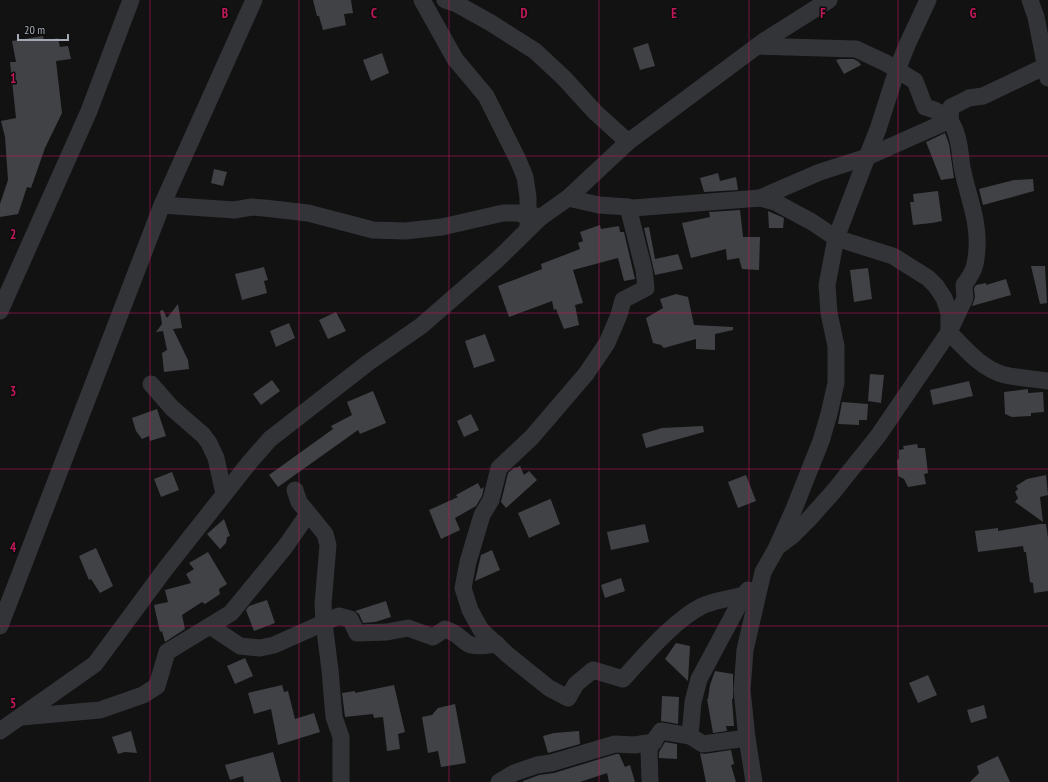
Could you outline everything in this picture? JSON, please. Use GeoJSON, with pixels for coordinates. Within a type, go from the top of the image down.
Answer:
{"type":"FeatureCollection","features":[{"type":"Feature","properties":{"kind":"street"},"geometry":{"type":"LineString","coordinates":[[0,311],[89,111],[131,0]]}},
{"type":"Feature","properties":{"kind":"street"},"geometry":{"type":"LineString","coordinates":[[0,626],[162,205],[254,0]]}},
{"type":"Feature","properties":{"kind":"street"},"geometry":{"type":"LineString","coordinates":[[422,0],[455,59],[486,96],[525,177],[543,201],[538,217]]}},
{"type":"Feature","properties":{"kind":"street"},"geometry":{"type":"LineString","coordinates":[[445,0],[457,4],[491,23],[535,51],[564,78],[595,112],[628,142]]}},
{"type":"Feature","properties":{"kind":"street"},"geometry":{"type":"LineString","coordinates":[[0,731],[95,664],[166,568],[224,494],[270,439],[369,362],[421,326],[498,259],[538,217],[568,198],[628,142],[757,46],[829,0]]}},
{"type":"Feature","properties":{"kind":"street"},"geometry":{"type":"LineString","coordinates":[[690,736],[693,702],[699,679],[744,595],[763,572],[776,549],[797,503],[821,441],[836,383],[836,346],[829,313],[827,285],[836,238],[878,129],[897,70],[928,0]]}},
{"type":"Feature","properties":{"kind":"street"},"geometry":{"type":"LineString","coordinates":[[776,549],[809,519],[878,436],[949,332],[965,298],[964,285],[974,270],[977,248],[976,228],[962,167],[960,146],[950,120],[951,107],[969,98],[983,96],[1047,72],[1036,17],[1030,0]]}},
{"type":"Feature","properties":{"kind":"street"},"geometry":{"type":"LineString","coordinates":[[757,46],[856,49],[873,56],[915,81],[925,107],[934,110],[950,120]]}},
{"type":"Feature","properties":{"kind":"street"},"geometry":{"type":"LineString","coordinates":[[568,198],[599,205],[633,208],[760,198],[820,172],[867,156],[950,120]]}},
{"type":"Feature","properties":{"kind":"street"},"geometry":{"type":"LineString","coordinates":[[525,177],[528,197],[538,217]]}},
{"type":"Feature","properties":{"kind":"street"},"geometry":{"type":"LineString","coordinates":[[760,198],[775,202],[812,222],[836,238],[893,256],[928,278],[936,286],[944,298],[949,313],[949,332],[965,349],[994,371],[1004,375],[1048,381]]}},
{"type":"Feature","properties":{"kind":"street"},"geometry":{"type":"LineString","coordinates":[[162,205],[234,210],[252,207],[308,213],[373,230],[405,231],[442,226],[503,214],[538,217]]}},
{"type":"Feature","properties":{"kind":"street"},"geometry":{"type":"LineString","coordinates":[[628,207],[644,270],[646,288],[623,300],[619,315],[606,343],[586,374],[532,437],[499,468],[491,500],[482,515],[468,562],[463,588],[470,610],[481,630],[549,688],[568,698],[576,684],[593,670],[622,679],[666,634],[703,605],[744,595]]}},
{"type":"Feature","properties":{"kind":"street"},"geometry":{"type":"LineString","coordinates":[[151,384],[172,408],[209,443],[216,458],[224,494]]}},
{"type":"Feature","properties":{"kind":"street"},"geometry":{"type":"LineString","coordinates":[[295,490],[299,502],[325,534],[328,545],[323,604],[324,623],[334,717],[341,737],[341,782]]}},
{"type":"Feature","properties":{"kind":"street"},"geometry":{"type":"LineString","coordinates":[[21,717],[100,710],[143,695],[157,686],[167,652],[231,613],[285,547],[308,514]]}},
{"type":"Feature","properties":{"kind":"street"},"geometry":{"type":"LineString","coordinates":[[754,782],[747,738],[742,690],[745,650],[763,572]]}},
{"type":"Feature","properties":{"kind":"street"},"geometry":{"type":"LineString","coordinates":[[210,626],[240,646],[260,648],[274,645],[339,616],[350,620],[357,634],[387,632],[408,628],[433,636],[445,629],[456,633],[468,644],[497,644]]}},
{"type":"Feature","properties":{"kind":"street"},"geometry":{"type":"LineString","coordinates":[[650,782],[649,750],[650,746],[661,731],[690,736],[703,744],[747,738]]}},
{"type":"Feature","properties":{"kind":"street"},"geometry":{"type":"LineString","coordinates":[[499,782],[514,772],[536,765],[551,763],[615,744],[634,745],[654,742]]}},
{"type":"Feature","properties":{"kind":"building"},"geometry":{"type":"Polygon","coordinates":[[[313,0],[351,0],[353,13],[344,14],[346,25],[323,30],[319,16],[317,16],[313,0]]]}},
{"type":"Feature","properties":{"kind":"building"},"geometry":{"type":"Polygon","coordinates":[[[43,36],[44,41],[58,38],[60,47],[68,46],[71,59],[56,61],[62,113],[45,148],[31,188],[27,187],[18,214],[0,217],[0,204],[8,180],[5,137],[1,121],[16,118],[10,62],[16,62],[12,41],[43,36]]]}},
{"type":"Feature","properties":{"kind":"building"},"geometry":{"type":"Polygon","coordinates":[[[648,43],[655,66],[640,70],[633,48],[648,43]]]}},
{"type":"Feature","properties":{"kind":"building"},"geometry":{"type":"Polygon","coordinates":[[[382,53],[389,73],[371,81],[363,60],[382,53]]]}},
{"type":"Feature","properties":{"kind":"building"},"geometry":{"type":"Polygon","coordinates":[[[854,59],[861,65],[844,74],[836,60],[854,59]]]}},
{"type":"Feature","properties":{"kind":"building"},"geometry":{"type":"Polygon","coordinates":[[[945,133],[949,144],[954,178],[941,180],[926,142],[945,133]]]}},
{"type":"Feature","properties":{"kind":"building"},"geometry":{"type":"Polygon","coordinates":[[[214,169],[227,172],[223,186],[211,183],[214,169]]]}},
{"type":"Feature","properties":{"kind":"building"},"geometry":{"type":"Polygon","coordinates":[[[718,173],[720,181],[736,177],[738,190],[704,192],[700,178],[718,173]]]}},
{"type":"Feature","properties":{"kind":"building"},"geometry":{"type":"Polygon","coordinates":[[[1033,179],[1034,191],[983,205],[979,189],[1014,180],[1033,179]]]}},
{"type":"Feature","properties":{"kind":"building"},"geometry":{"type":"Polygon","coordinates":[[[938,191],[942,221],[913,225],[910,202],[914,202],[913,194],[938,191]]]}},
{"type":"Feature","properties":{"kind":"building"},"geometry":{"type":"Polygon","coordinates":[[[740,210],[743,237],[760,237],[759,270],[742,269],[739,258],[727,260],[726,249],[691,258],[682,223],[710,217],[709,212],[740,210]]]}},
{"type":"Feature","properties":{"kind":"building"},"geometry":{"type":"Polygon","coordinates":[[[768,211],[784,218],[783,228],[769,228],[768,211]]]}},
{"type":"Feature","properties":{"kind":"building"},"geometry":{"type":"Polygon","coordinates":[[[600,225],[601,229],[619,226],[620,232],[624,232],[635,279],[624,281],[618,258],[573,270],[583,303],[575,305],[579,325],[564,329],[556,309],[554,310],[552,301],[509,317],[498,286],[542,269],[541,264],[580,249],[578,243],[583,241],[580,232],[600,225]]]}},
{"type":"Feature","properties":{"kind":"building"},"geometry":{"type":"Polygon","coordinates":[[[649,227],[655,259],[678,254],[683,269],[655,275],[644,228],[649,227]]]}},
{"type":"Feature","properties":{"kind":"building"},"geometry":{"type":"Polygon","coordinates":[[[1031,266],[1045,266],[1047,303],[1040,304],[1031,266]]]}},
{"type":"Feature","properties":{"kind":"building"},"geometry":{"type":"Polygon","coordinates":[[[264,267],[268,280],[264,281],[267,293],[242,300],[235,274],[264,267]]]}},
{"type":"Feature","properties":{"kind":"building"},"geometry":{"type":"Polygon","coordinates":[[[868,268],[872,299],[854,302],[850,270],[868,268]]]}},
{"type":"Feature","properties":{"kind":"building"},"geometry":{"type":"Polygon","coordinates":[[[1006,279],[1011,295],[972,306],[975,298],[974,288],[976,285],[986,283],[986,285],[1006,279]]]}},
{"type":"Feature","properties":{"kind":"building"},"geometry":{"type":"Polygon","coordinates":[[[676,294],[688,297],[694,325],[733,327],[733,330],[715,334],[715,350],[696,349],[696,339],[664,348],[661,345],[653,343],[646,318],[663,308],[660,299],[676,294]]]}},
{"type":"Feature","properties":{"kind":"building"},"geometry":{"type":"Polygon","coordinates":[[[178,304],[182,328],[173,329],[188,360],[189,369],[164,372],[162,353],[167,350],[163,331],[156,332],[162,324],[160,311],[163,310],[167,318],[178,304]]]}},
{"type":"Feature","properties":{"kind":"building"},"geometry":{"type":"Polygon","coordinates":[[[336,312],[346,331],[328,339],[319,320],[336,312]]]}},
{"type":"Feature","properties":{"kind":"building"},"geometry":{"type":"Polygon","coordinates":[[[289,323],[295,338],[276,347],[270,331],[289,323]]]}},
{"type":"Feature","properties":{"kind":"building"},"geometry":{"type":"Polygon","coordinates":[[[485,334],[495,361],[474,368],[465,341],[485,334]]]}},
{"type":"Feature","properties":{"kind":"building"},"geometry":{"type":"Polygon","coordinates":[[[870,374],[884,375],[881,403],[868,401],[870,374]]]}},
{"type":"Feature","properties":{"kind":"building"},"geometry":{"type":"Polygon","coordinates":[[[272,380],[280,391],[261,405],[253,394],[272,380]]]}},
{"type":"Feature","properties":{"kind":"building"},"geometry":{"type":"Polygon","coordinates":[[[969,381],[973,396],[933,405],[930,390],[969,381]]]}},
{"type":"Feature","properties":{"kind":"building"},"geometry":{"type":"Polygon","coordinates":[[[1028,389],[1028,393],[1043,392],[1044,412],[1031,413],[1031,416],[1012,417],[1005,414],[1004,392],[1028,389]]]}},
{"type":"Feature","properties":{"kind":"building"},"geometry":{"type":"Polygon","coordinates":[[[373,391],[386,423],[360,434],[358,430],[278,487],[269,475],[333,429],[331,426],[352,415],[347,402],[373,391]]]}},
{"type":"Feature","properties":{"kind":"building"},"geometry":{"type":"Polygon","coordinates":[[[842,402],[868,404],[867,420],[859,420],[859,425],[838,424],[842,402]]]}},
{"type":"Feature","properties":{"kind":"building"},"geometry":{"type":"Polygon","coordinates":[[[157,409],[166,436],[150,441],[149,436],[142,439],[136,431],[132,418],[157,409]]]}},
{"type":"Feature","properties":{"kind":"building"},"geometry":{"type":"Polygon","coordinates":[[[471,414],[479,430],[464,437],[457,421],[471,414]]]}},
{"type":"Feature","properties":{"kind":"building"},"geometry":{"type":"Polygon","coordinates":[[[703,426],[704,432],[646,448],[642,434],[662,428],[703,426]]]}},
{"type":"Feature","properties":{"kind":"building"},"geometry":{"type":"Polygon","coordinates":[[[917,444],[918,448],[925,448],[928,473],[924,474],[926,484],[908,487],[904,479],[898,476],[897,460],[899,459],[899,450],[904,449],[903,446],[917,444]]]}},
{"type":"Feature","properties":{"kind":"building"},"geometry":{"type":"Polygon","coordinates":[[[520,466],[524,475],[529,471],[537,480],[506,508],[501,502],[508,473],[515,467],[520,466]]]}},
{"type":"Feature","properties":{"kind":"building"},"geometry":{"type":"Polygon","coordinates":[[[172,472],[179,490],[161,497],[154,479],[172,472]]]}},
{"type":"Feature","properties":{"kind":"building"},"geometry":{"type":"Polygon","coordinates":[[[746,475],[756,501],[738,508],[728,482],[746,475]]]}},
{"type":"Feature","properties":{"kind":"building"},"geometry":{"type":"Polygon","coordinates":[[[1046,475],[1048,495],[1040,497],[1043,522],[1015,502],[1018,498],[1015,492],[1018,489],[1016,486],[1027,479],[1046,475]]]}},
{"type":"Feature","properties":{"kind":"building"},"geometry":{"type":"Polygon","coordinates":[[[478,483],[481,489],[484,487],[482,496],[476,506],[455,518],[460,530],[441,539],[429,510],[458,497],[456,495],[478,483]]]}},
{"type":"Feature","properties":{"kind":"building"},"geometry":{"type":"Polygon","coordinates":[[[550,499],[560,524],[529,538],[518,513],[550,499]]]}},
{"type":"Feature","properties":{"kind":"building"},"geometry":{"type":"Polygon","coordinates":[[[224,519],[230,536],[227,537],[226,543],[220,549],[207,534],[224,519]]]}},
{"type":"Feature","properties":{"kind":"building"},"geometry":{"type":"Polygon","coordinates":[[[645,524],[649,542],[611,550],[607,532],[645,524]]]}},
{"type":"Feature","properties":{"kind":"building"},"geometry":{"type":"Polygon","coordinates":[[[1046,524],[1048,538],[1048,591],[1034,593],[1033,583],[1030,582],[1026,552],[1024,552],[1023,546],[978,552],[975,531],[998,528],[998,531],[1046,524]]]}},
{"type":"Feature","properties":{"kind":"building"},"geometry":{"type":"Polygon","coordinates":[[[96,548],[113,586],[100,593],[91,579],[89,580],[79,556],[96,548]]]}},
{"type":"Feature","properties":{"kind":"building"},"geometry":{"type":"Polygon","coordinates":[[[492,550],[500,570],[475,581],[481,555],[492,550]]]}},
{"type":"Feature","properties":{"kind":"building"},"geometry":{"type":"Polygon","coordinates":[[[208,552],[227,584],[219,589],[220,594],[205,604],[202,602],[182,615],[185,629],[165,642],[162,631],[160,632],[154,605],[168,602],[165,590],[191,583],[186,574],[194,569],[189,563],[208,552]]]}},
{"type":"Feature","properties":{"kind":"building"},"geometry":{"type":"Polygon","coordinates":[[[621,578],[625,591],[605,598],[601,585],[621,578]]]}},
{"type":"Feature","properties":{"kind":"building"},"geometry":{"type":"Polygon","coordinates":[[[267,600],[275,623],[254,631],[246,610],[249,606],[267,600]]]}},
{"type":"Feature","properties":{"kind":"building"},"geometry":{"type":"Polygon","coordinates":[[[386,601],[391,617],[375,622],[363,623],[359,614],[355,611],[386,601]]]}},
{"type":"Feature","properties":{"kind":"building"},"geometry":{"type":"Polygon","coordinates":[[[676,643],[690,646],[688,681],[665,659],[676,643]]]}},
{"type":"Feature","properties":{"kind":"building"},"geometry":{"type":"Polygon","coordinates":[[[245,658],[253,676],[235,684],[227,666],[245,658]]]}},
{"type":"Feature","properties":{"kind":"building"},"geometry":{"type":"Polygon","coordinates":[[[715,671],[733,674],[732,699],[734,726],[726,726],[727,731],[713,733],[707,699],[715,671]]]}},
{"type":"Feature","properties":{"kind":"building"},"geometry":{"type":"Polygon","coordinates":[[[928,675],[937,695],[918,703],[909,683],[928,675]]]}},
{"type":"Feature","properties":{"kind":"building"},"geometry":{"type":"Polygon","coordinates":[[[282,685],[284,692],[288,691],[295,719],[314,713],[320,732],[278,745],[271,709],[254,714],[248,693],[282,685]]]}},
{"type":"Feature","properties":{"kind":"building"},"geometry":{"type":"Polygon","coordinates":[[[394,685],[405,732],[398,734],[400,749],[387,751],[383,717],[374,718],[373,714],[345,717],[342,693],[355,691],[355,693],[394,685]]]}},
{"type":"Feature","properties":{"kind":"building"},"geometry":{"type":"Polygon","coordinates":[[[662,696],[679,697],[678,724],[661,721],[662,696]]]}},
{"type":"Feature","properties":{"kind":"building"},"geometry":{"type":"Polygon","coordinates":[[[455,704],[466,763],[441,767],[438,751],[428,753],[422,717],[432,715],[438,708],[455,704]]]}},
{"type":"Feature","properties":{"kind":"building"},"geometry":{"type":"Polygon","coordinates":[[[984,705],[987,718],[971,723],[967,710],[984,705]]]}},
{"type":"Feature","properties":{"kind":"building"},"geometry":{"type":"Polygon","coordinates":[[[131,731],[137,753],[125,752],[118,754],[112,737],[131,731]]]}},
{"type":"Feature","properties":{"kind":"building"},"geometry":{"type":"Polygon","coordinates":[[[579,731],[580,744],[548,753],[543,736],[554,733],[579,731]]]}},
{"type":"Feature","properties":{"kind":"building"},"geometry":{"type":"Polygon","coordinates":[[[665,742],[677,744],[677,759],[659,758],[659,752],[665,742]]]}},
{"type":"Feature","properties":{"kind":"building"},"geometry":{"type":"Polygon","coordinates":[[[731,750],[734,764],[731,765],[736,782],[706,782],[700,753],[704,754],[731,750]]]}},
{"type":"Feature","properties":{"kind":"building"},"geometry":{"type":"Polygon","coordinates":[[[273,752],[281,782],[244,782],[243,776],[230,780],[225,765],[273,752]]]}},
{"type":"Feature","properties":{"kind":"building"},"geometry":{"type":"Polygon","coordinates":[[[619,754],[625,767],[630,765],[635,782],[609,782],[607,773],[580,782],[523,782],[539,775],[554,773],[619,754]]]}},
{"type":"Feature","properties":{"kind":"building"},"geometry":{"type":"Polygon","coordinates":[[[998,756],[1010,782],[970,782],[979,773],[977,766],[998,756]]]}}]}
